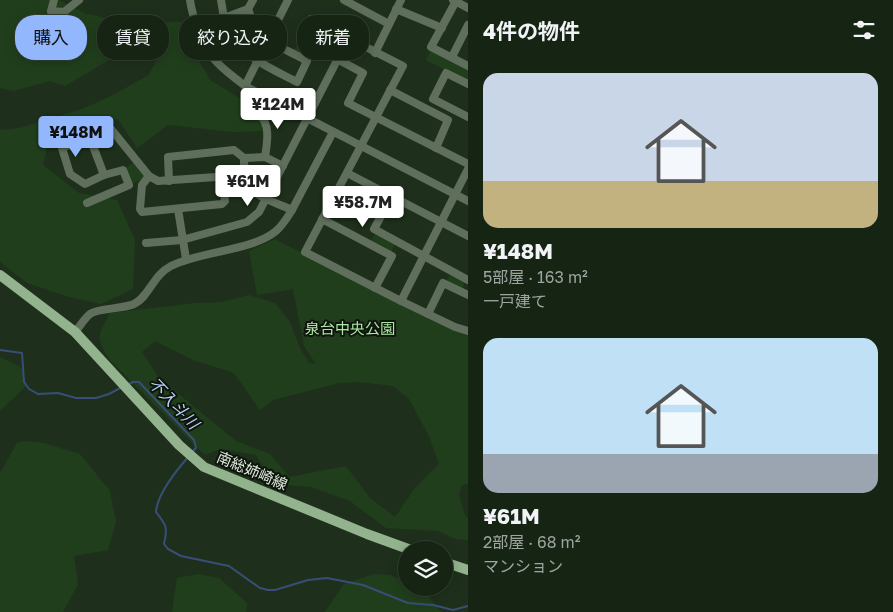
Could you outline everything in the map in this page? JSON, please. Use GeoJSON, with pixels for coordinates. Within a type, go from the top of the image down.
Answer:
{"type":"FeatureCollection","features":[{"type":"Feature","properties":{"kind":"main road","name":"南総姉崎線"},"geometry":{"type":"LineString","coordinates":[[0,275],[75,332],[179,445],[204,467],[398,545]]}},
{"type":"Feature","properties":{"kind":"main road"},"geometry":{"type":"LineString","coordinates":[[453,565],[468,570]]}},
{"type":"Feature","properties":{"kind":"street"},"geometry":{"type":"LineString","coordinates":[[54,0],[51,11],[64,12],[79,0]]}},
{"type":"Feature","properties":{"kind":"street"},"geometry":{"type":"LineString","coordinates":[[190,0],[192,10],[211,56],[224,70],[245,86],[468,201]]}},
{"type":"Feature","properties":{"kind":"street"},"geometry":{"type":"LineString","coordinates":[[221,0],[224,18],[248,10],[254,0]]}},
{"type":"Feature","properties":{"kind":"street"},"geometry":{"type":"LineString","coordinates":[[280,15],[288,0]]}},
{"type":"Feature","properties":{"kind":"street"},"geometry":{"type":"LineString","coordinates":[[344,0],[389,24]]}},
{"type":"Feature","properties":{"kind":"street"},"geometry":{"type":"LineString","coordinates":[[468,8],[455,1],[432,47],[468,66]]}},
{"type":"Feature","properties":{"kind":"street"},"geometry":{"type":"LineString","coordinates":[[376,53],[399,3],[442,28]]}},
{"type":"Feature","properties":{"kind":"street"},"geometry":{"type":"LineString","coordinates":[[248,10],[250,15]]}},
{"type":"Feature","properties":{"kind":"street"},"geometry":{"type":"LineString","coordinates":[[452,58],[468,25]]}},
{"type":"Feature","properties":{"kind":"street"},"geometry":{"type":"LineString","coordinates":[[245,86],[257,61],[297,82],[308,60],[287,50]]}},
{"type":"Feature","properties":{"kind":"street"},"geometry":{"type":"LineString","coordinates":[[369,50],[403,66],[305,252],[401,301],[455,327],[468,331]]}},
{"type":"Feature","properties":{"kind":"street"},"geometry":{"type":"LineString","coordinates":[[146,244],[182,240],[247,222],[259,212],[337,60],[363,73],[348,103],[468,164]]}},
{"type":"Feature","properties":{"kind":"street"},"geometry":{"type":"LineString","coordinates":[[468,84],[446,73],[433,99],[468,117]]}},
{"type":"Feature","properties":{"kind":"street"},"geometry":{"type":"LineString","coordinates":[[390,90],[448,120],[436,148]]}},
{"type":"Feature","properties":{"kind":"street"},"geometry":{"type":"LineString","coordinates":[[259,115],[265,121],[267,132],[265,157]]}},
{"type":"Feature","properties":{"kind":"street"},"geometry":{"type":"LineString","coordinates":[[87,202],[129,185],[123,170],[104,175],[85,184],[70,174],[62,148],[111,129],[148,176],[158,181],[245,175]]}},
{"type":"Feature","properties":{"kind":"street"},"geometry":{"type":"LineString","coordinates":[[75,332],[91,313],[136,303],[146,293],[157,276],[186,259],[252,243],[268,237],[285,222],[333,132]]}},
{"type":"Feature","properties":{"kind":"street"},"geometry":{"type":"LineString","coordinates":[[90,138],[104,175]]}},
{"type":"Feature","properties":{"kind":"street"},"geometry":{"type":"LineString","coordinates":[[169,181],[168,157],[234,150],[244,158],[265,157],[283,166]]}},
{"type":"Feature","properties":{"kind":"street"},"geometry":{"type":"LineString","coordinates":[[244,158],[245,175],[249,186],[292,210]]}},
{"type":"Feature","properties":{"kind":"street"},"geometry":{"type":"LineString","coordinates":[[401,301],[468,169]]}},
{"type":"Feature","properties":{"kind":"street"},"geometry":{"type":"LineString","coordinates":[[347,173],[468,236]]}},
{"type":"Feature","properties":{"kind":"street"},"geometry":{"type":"LineString","coordinates":[[148,176],[142,185],[140,209],[142,212],[222,204],[224,202],[224,177]]}},
{"type":"Feature","properties":{"kind":"street"},"geometry":{"type":"LineString","coordinates":[[392,196],[374,230],[468,280]]}},
{"type":"Feature","properties":{"kind":"street"},"geometry":{"type":"LineString","coordinates":[[178,209],[186,259]]}},
{"type":"Feature","properties":{"kind":"street"},"geometry":{"type":"LineString","coordinates":[[322,219],[392,256],[375,288]]}},
{"type":"Feature","properties":{"kind":"street"},"geometry":{"type":"LineString","coordinates":[[428,314],[443,283],[468,296]]}},
{"type":"Feature","properties":{"kind":"green space"},"geometry":{"type":"Polygon","coordinates":[[[0,0],[59,0],[87,14],[97,16],[97,60],[109,60],[65,86],[50,81],[14,91],[0,88],[0,0]]]}},
{"type":"Feature","properties":{"kind":"green space"},"geometry":{"type":"Polygon","coordinates":[[[248,9],[250,15],[232,15],[248,9]]]}},
{"type":"Feature","properties":{"kind":"green space"},"geometry":{"type":"Polygon","coordinates":[[[169,22],[179,22],[179,60],[199,60],[210,80],[265,114],[261,131],[234,132],[168,125],[137,148],[118,119],[50,135],[43,165],[79,193],[117,200],[135,240],[133,289],[101,304],[69,297],[27,283],[0,262],[0,130],[19,128],[82,109],[109,97],[149,75],[156,60],[169,60],[169,22]]]}},
{"type":"Feature","properties":{"kind":"green space"},"geometry":{"type":"Polygon","coordinates":[[[297,45],[297,55],[293,53],[297,45]]]}},
{"type":"Feature","properties":{"kind":"green space"},"geometry":{"type":"Polygon","coordinates":[[[431,50],[468,69],[468,82],[426,60],[431,50]]]}},
{"type":"Feature","properties":{"kind":"green space"},"geometry":{"type":"Polygon","coordinates":[[[136,161],[149,176],[129,185],[123,170],[136,161]]]}},
{"type":"Feature","properties":{"kind":"green space"},"geometry":{"type":"Polygon","coordinates":[[[375,234],[395,244],[391,252],[371,242],[375,234]]]}},
{"type":"Feature","properties":{"kind":"green space","name":"泉台中央公園"},"geometry":{"type":"Polygon","coordinates":[[[275,239],[429,319],[468,334],[468,484],[462,485],[459,494],[465,516],[468,518],[468,540],[456,539],[438,531],[386,528],[350,501],[311,487],[274,484],[256,455],[220,449],[205,455],[109,359],[100,336],[110,313],[196,303],[222,302],[249,295],[275,303],[290,322],[300,348],[309,363],[316,364],[304,346],[293,289],[257,295],[249,251],[275,239]],[[155,341],[142,352],[159,378],[236,441],[270,454],[289,477],[346,466],[370,498],[395,517],[415,488],[439,464],[429,436],[409,399],[393,386],[359,382],[339,383],[273,400],[260,410],[234,373],[193,360],[155,341]]]}},
{"type":"Feature","properties":{"kind":"green space"},"geometry":{"type":"Polygon","coordinates":[[[451,273],[466,281],[462,289],[446,281],[451,273]]]}},
{"type":"Feature","properties":{"kind":"green space"},"geometry":{"type":"Polygon","coordinates":[[[0,357],[21,367],[27,385],[0,411],[0,357]]]}},
{"type":"Feature","properties":{"kind":"green space"},"geometry":{"type":"Polygon","coordinates":[[[25,441],[44,443],[80,454],[110,491],[116,522],[108,550],[74,556],[78,584],[63,612],[0,612],[0,473],[17,443],[25,441]]]}},
{"type":"Feature","properties":{"kind":"green space"},"geometry":{"type":"Polygon","coordinates":[[[198,574],[219,578],[247,603],[246,612],[172,612],[177,578],[198,574]]]}},
{"type":"Feature","properties":{"kind":"green space"},"geometry":{"type":"Polygon","coordinates":[[[374,574],[391,575],[398,579],[398,596],[427,596],[441,612],[325,612],[344,584],[374,574]]]}},
{"type":"Feature","properties":{"kind":"waterway","name":"不入斗川"},"geometry":{"type":"LineString","coordinates":[[0,350],[22,353],[24,382],[29,389],[38,394],[58,393],[76,398],[96,398],[122,387]]}},
{"type":"Feature","properties":{"kind":"waterway","name":"不入斗川"},"geometry":{"type":"LineString","coordinates":[[129,384],[139,382],[194,440],[196,448],[193,451]]}},
{"type":"Feature","properties":{"kind":"waterway","name":"不入斗川"},"geometry":{"type":"LineString","coordinates":[[188,457],[173,475],[164,490],[156,512],[165,526],[164,544],[168,549],[181,556],[229,566],[260,588],[268,590],[275,590],[308,580],[327,578],[363,585],[408,603],[433,605],[453,610],[468,606]]}}]}
